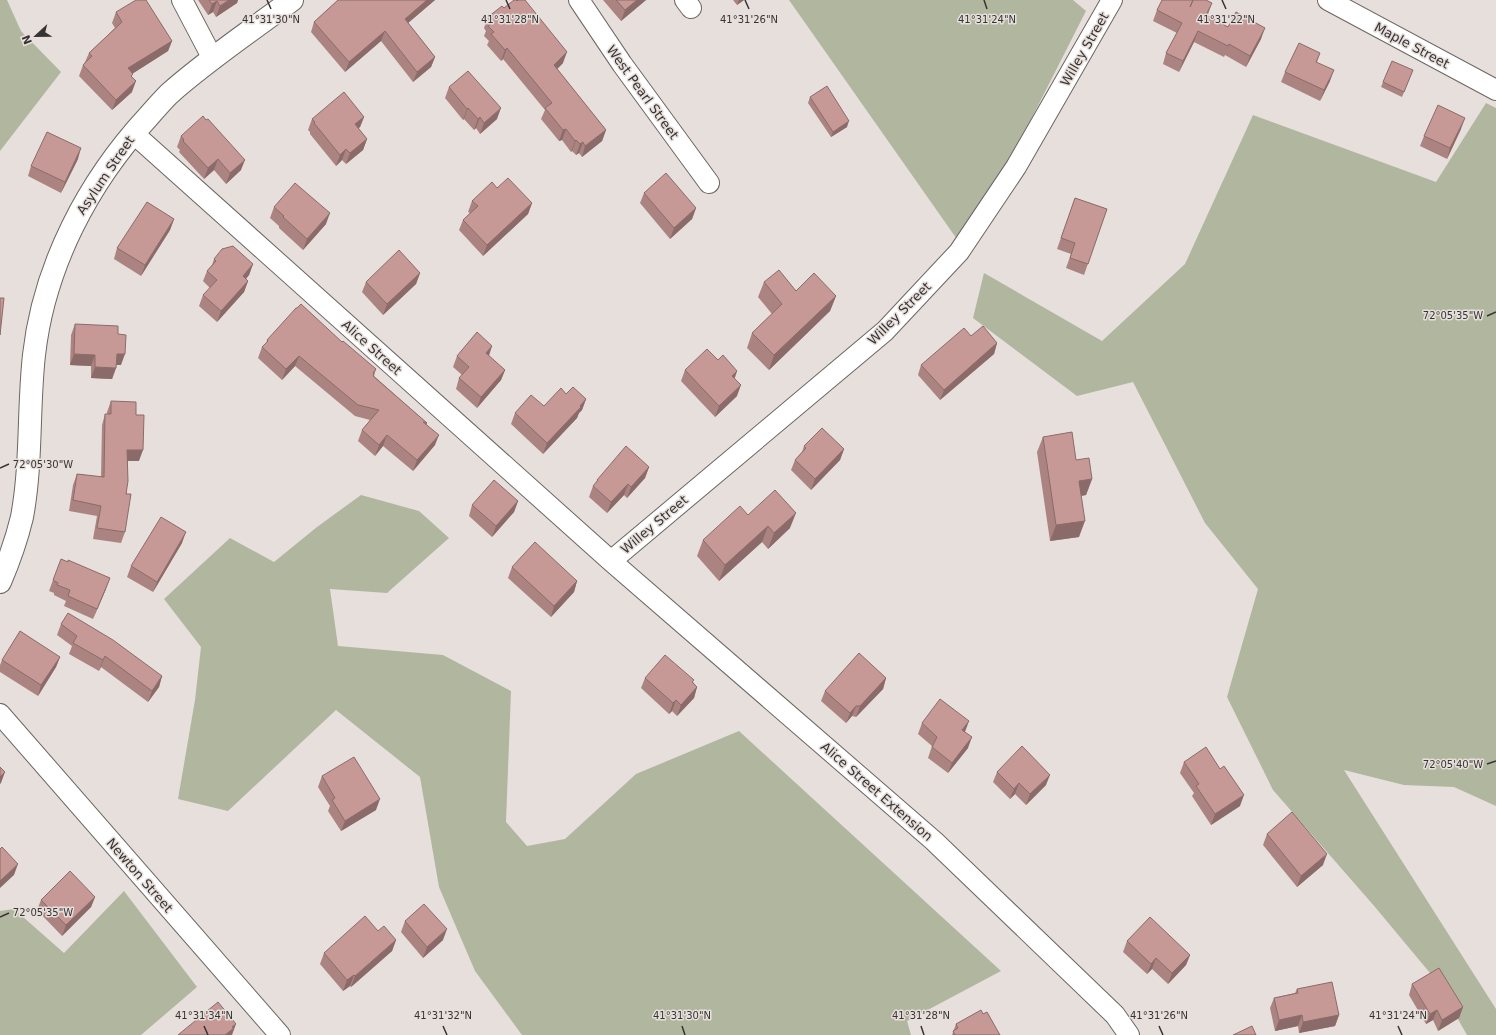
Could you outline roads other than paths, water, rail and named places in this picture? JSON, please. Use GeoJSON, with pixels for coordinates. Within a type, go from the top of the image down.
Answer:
{"type":"FeatureCollection","features":[{"type":"Feature","properties":{"kind":"street"},"geometry":{"type":"LineString","coordinates":[[182,0],[213,59]]}},
{"type":"Feature","properties":{"kind":"street","name":"Asylum Street"},"geometry":{"type":"LineString","coordinates":[[0,582],[22,517],[28,471],[34,354],[42,312],[54,270],[72,226],[87,198],[108,166],[133,133],[169,95],[213,59],[292,0]]}},
{"type":"Feature","properties":{"kind":"street","name":"West Pearl Street"},"geometry":{"type":"LineString","coordinates":[[578,0],[622,64],[710,183]]}},
{"type":"Feature","properties":{"kind":"street","name":"Willey Street"},"geometry":{"type":"LineString","coordinates":[[611,561],[885,331],[959,252],[1016,167],[1112,0]]}},
{"type":"Feature","properties":{"kind":"street","name":"Maple Street"},"geometry":{"type":"LineString","coordinates":[[1328,0],[1496,90]]}},
{"type":"Feature","properties":{"kind":"street","name":"Alice Street"},"geometry":{"type":"LineString","coordinates":[[133,133],[611,561]]}},
{"type":"Feature","properties":{"kind":"street","name":"Alice Street Extension"},"geometry":{"type":"LineString","coordinates":[[611,561],[934,841],[1115,1015],[1129,1035]]}},
{"type":"Feature","properties":{"kind":"street","name":"Newton Street"},"geometry":{"type":"LineString","coordinates":[[0,714],[280,1035]]}}]}
